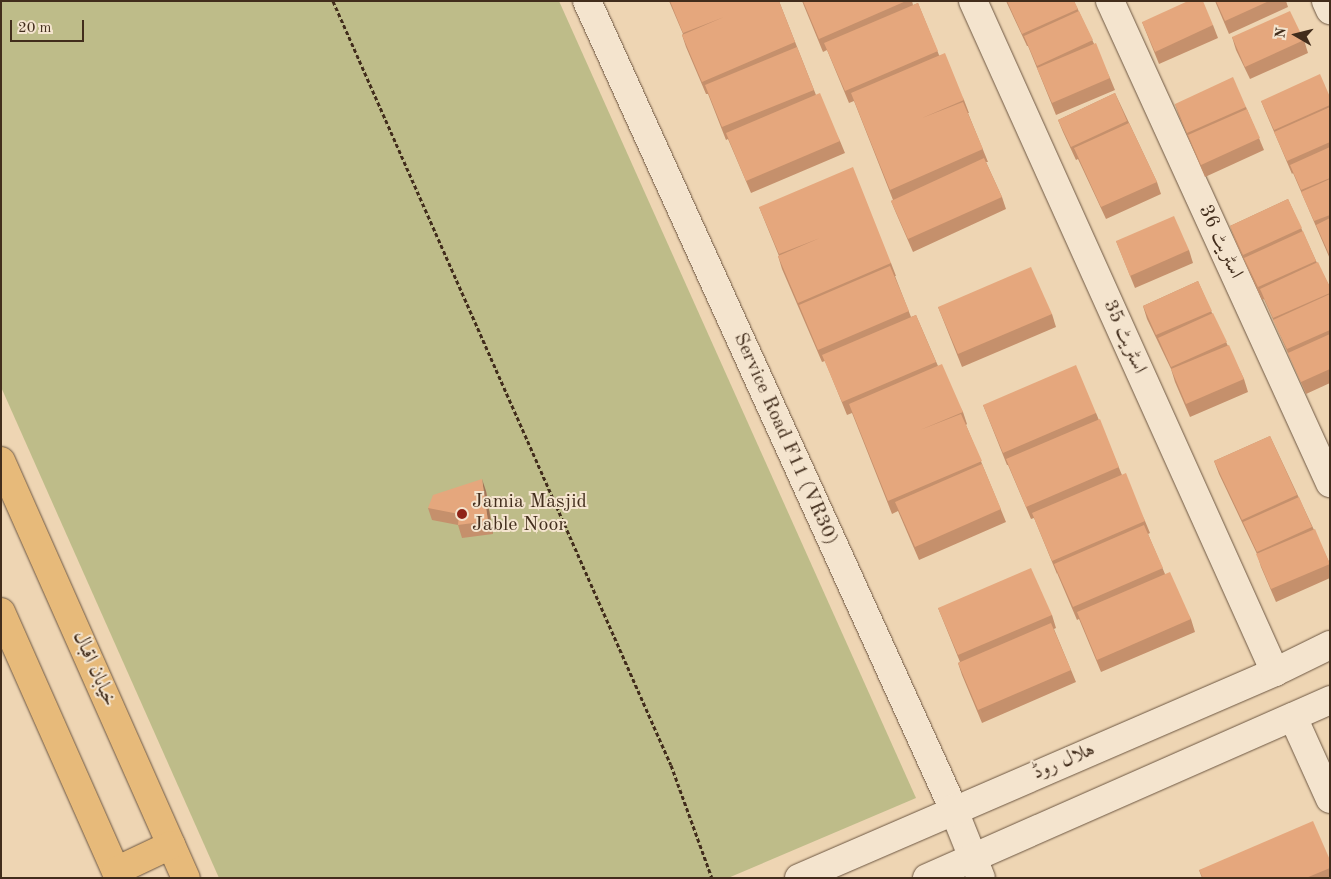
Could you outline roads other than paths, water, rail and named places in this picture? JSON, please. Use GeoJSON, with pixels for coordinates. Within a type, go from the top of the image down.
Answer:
{"type":"FeatureCollection","features":[{"type":"Feature","properties":{"kind":"main road","name":"خیابان اقبال"},"geometry":{"type":"LineString","coordinates":[[1,461],[186,878]]}},
{"type":"Feature","properties":{"kind":"main road"},"geometry":{"type":"LineString","coordinates":[[1,612],[114,876],[171,844]]}},
{"type":"Feature","properties":{"kind":"street","name":"Service Road F11 (VR30)"},"geometry":{"type":"LineString","coordinates":[[587,1],[954,808],[977,868]]}},
{"type":"Feature","properties":{"kind":"street","name":"اسٹریٹ 35"},"geometry":{"type":"LineString","coordinates":[[973,1],[1275,672]]}},
{"type":"Feature","properties":{"kind":"street","name":"اسٹریٹ 36"},"geometry":{"type":"LineString","coordinates":[[1110,1],[1330,483]]}},
{"type":"Feature","properties":{"kind":"street"},"geometry":{"type":"LineString","coordinates":[[1326,1],[1330,10]]}},
{"type":"Feature","properties":{"kind":"street","name":"ہلال روڈ"},"geometry":{"type":"LineString","coordinates":[[798,878],[954,808],[1275,672],[1330,645]]}},
{"type":"Feature","properties":{"kind":"street"},"geometry":{"type":"LineString","coordinates":[[927,878],[977,868],[1330,700]]}},
{"type":"Feature","properties":{"kind":"street"},"geometry":{"type":"LineString","coordinates":[[1293,717],[1330,799]]}},
{"type":"Feature","properties":{"kind":"place","name":"Jamia Masjid Jable Noor"},"geometry":{"type":"Point","coordinates":[462,514]}}]}
